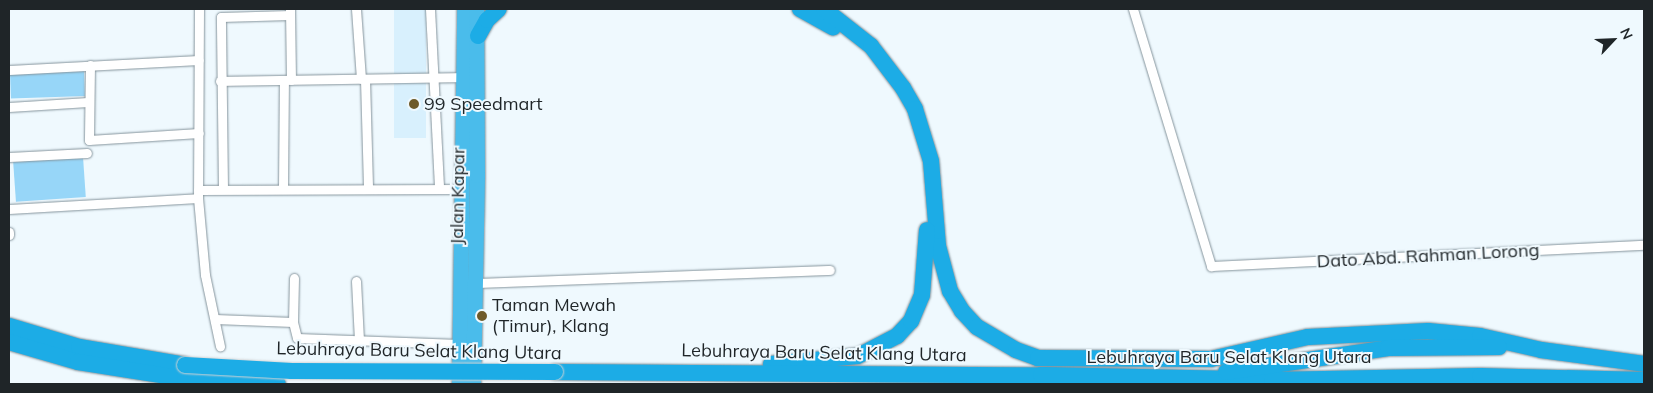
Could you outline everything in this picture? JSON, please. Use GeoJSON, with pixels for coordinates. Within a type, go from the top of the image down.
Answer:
{"type":"FeatureCollection","features":[{"type":"Feature","properties":{"kind":"highway","name":"Jalan Kapar"},"geometry":{"type":"LineString","coordinates":[[459,384],[464,9]]}},
{"type":"Feature","properties":{"kind":"highway","name":"Jalan Kapar"},"geometry":{"type":"LineString","coordinates":[[473,384],[478,36],[476,9]]}},
{"type":"Feature","properties":{"kind":"highway"},"geometry":{"type":"LineString","coordinates":[[478,36],[487,20],[499,9]]}},
{"type":"Feature","properties":{"kind":"highway"},"geometry":{"type":"LineString","coordinates":[[717,372],[835,360],[876,349],[898,336],[911,320],[922,295],[928,247],[926,190],[916,136],[907,113],[880,70],[864,52],[832,27],[800,9]]}},
{"type":"Feature","properties":{"kind":"highway"},"geometry":{"type":"LineString","coordinates":[[824,9],[870,46],[888,65],[915,109],[931,162],[942,268],[962,311],[996,341],[1038,358],[1211,359],[1308,337],[1393,331],[1480,336],[1526,347],[1644,364]]}},
{"type":"Feature","properties":{"kind":"highway","name":"Lebuhraya Baru Selat Klang Utara"},"geometry":{"type":"LineString","coordinates":[[9,326],[79,347],[185,372],[717,372],[1200,377],[1272,380],[1480,376],[1644,380]]}},
{"type":"Feature","properties":{"kind":"highway","name":"Lebuhraya Baru Selat Klang Utara"},"geometry":{"type":"LineString","coordinates":[[9,342],[78,362],[185,372],[278,384]]}},
{"type":"Feature","properties":{"kind":"highway"},"geometry":{"type":"LineString","coordinates":[[1200,377],[1298,359],[1388,348],[1526,347]]}},
{"type":"Feature","properties":{"kind":"street"},"geometry":{"type":"LineString","coordinates":[[199,9],[198,194],[205,275],[220,346]]}},
{"type":"Feature","properties":{"kind":"street"},"geometry":{"type":"LineString","coordinates":[[356,9],[363,79],[368,188]]}},
{"type":"Feature","properties":{"kind":"street"},"geometry":{"type":"LineString","coordinates":[[430,9],[438,189]]}},
{"type":"Feature","properties":{"kind":"street","name":"Dato Abd. Rahman Lorong"},"geometry":{"type":"LineString","coordinates":[[1133,9],[1211,266],[1644,245]]}},
{"type":"Feature","properties":{"kind":"street"},"geometry":{"type":"LineString","coordinates":[[223,189],[220,81],[221,17],[290,12],[283,188]]}},
{"type":"Feature","properties":{"kind":"street"},"geometry":{"type":"LineString","coordinates":[[9,70],[199,60]]}},
{"type":"Feature","properties":{"kind":"street"},"geometry":{"type":"LineString","coordinates":[[90,65],[92,96],[88,102],[88,140],[199,133]]}},
{"type":"Feature","properties":{"kind":"street"},"geometry":{"type":"LineString","coordinates":[[220,81],[464,77]]}},
{"type":"Feature","properties":{"kind":"street"},"geometry":{"type":"LineString","coordinates":[[9,107],[88,102]]}},
{"type":"Feature","properties":{"kind":"street"},"geometry":{"type":"LineString","coordinates":[[9,157],[87,153]]}},
{"type":"Feature","properties":{"kind":"street"},"geometry":{"type":"LineString","coordinates":[[9,209],[198,194],[223,189],[462,189]]}},
{"type":"Feature","properties":{"kind":"street"},"geometry":{"type":"LineString","coordinates":[[475,283],[830,270]]}},
{"type":"Feature","properties":{"kind":"street"},"geometry":{"type":"LineString","coordinates":[[294,278],[294,334],[302,340],[460,344]]}},
{"type":"Feature","properties":{"kind":"street"},"geometry":{"type":"LineString","coordinates":[[356,281],[359,341]]}},
{"type":"Feature","properties":{"kind":"street"},"geometry":{"type":"LineString","coordinates":[[215,318],[293,322]]}},
{"type":"Feature","properties":{"kind":"shaded area"},"geometry":{"type":"Polygon","coordinates":[[[394,9],[426,9],[426,138],[394,138],[394,9]]]}},
{"type":"Feature","properties":{"kind":"shaded area"},"geometry":{"type":"Polygon","coordinates":[[[84,71],[85,96],[11,99],[10,74],[84,71]]]}},
{"type":"Feature","properties":{"kind":"shaded area"},"geometry":{"type":"Polygon","coordinates":[[[83,157],[86,197],[16,202],[13,162],[83,157]]]}},
{"type":"Feature","properties":{"kind":"place","name":"99 Speedmart"},"geometry":{"type":"Point","coordinates":[414,104]}},
{"type":"Feature","properties":{"kind":"place","name":"Taman Mewah (Timur), Klang"},"geometry":{"type":"Point","coordinates":[482,316]}}]}
